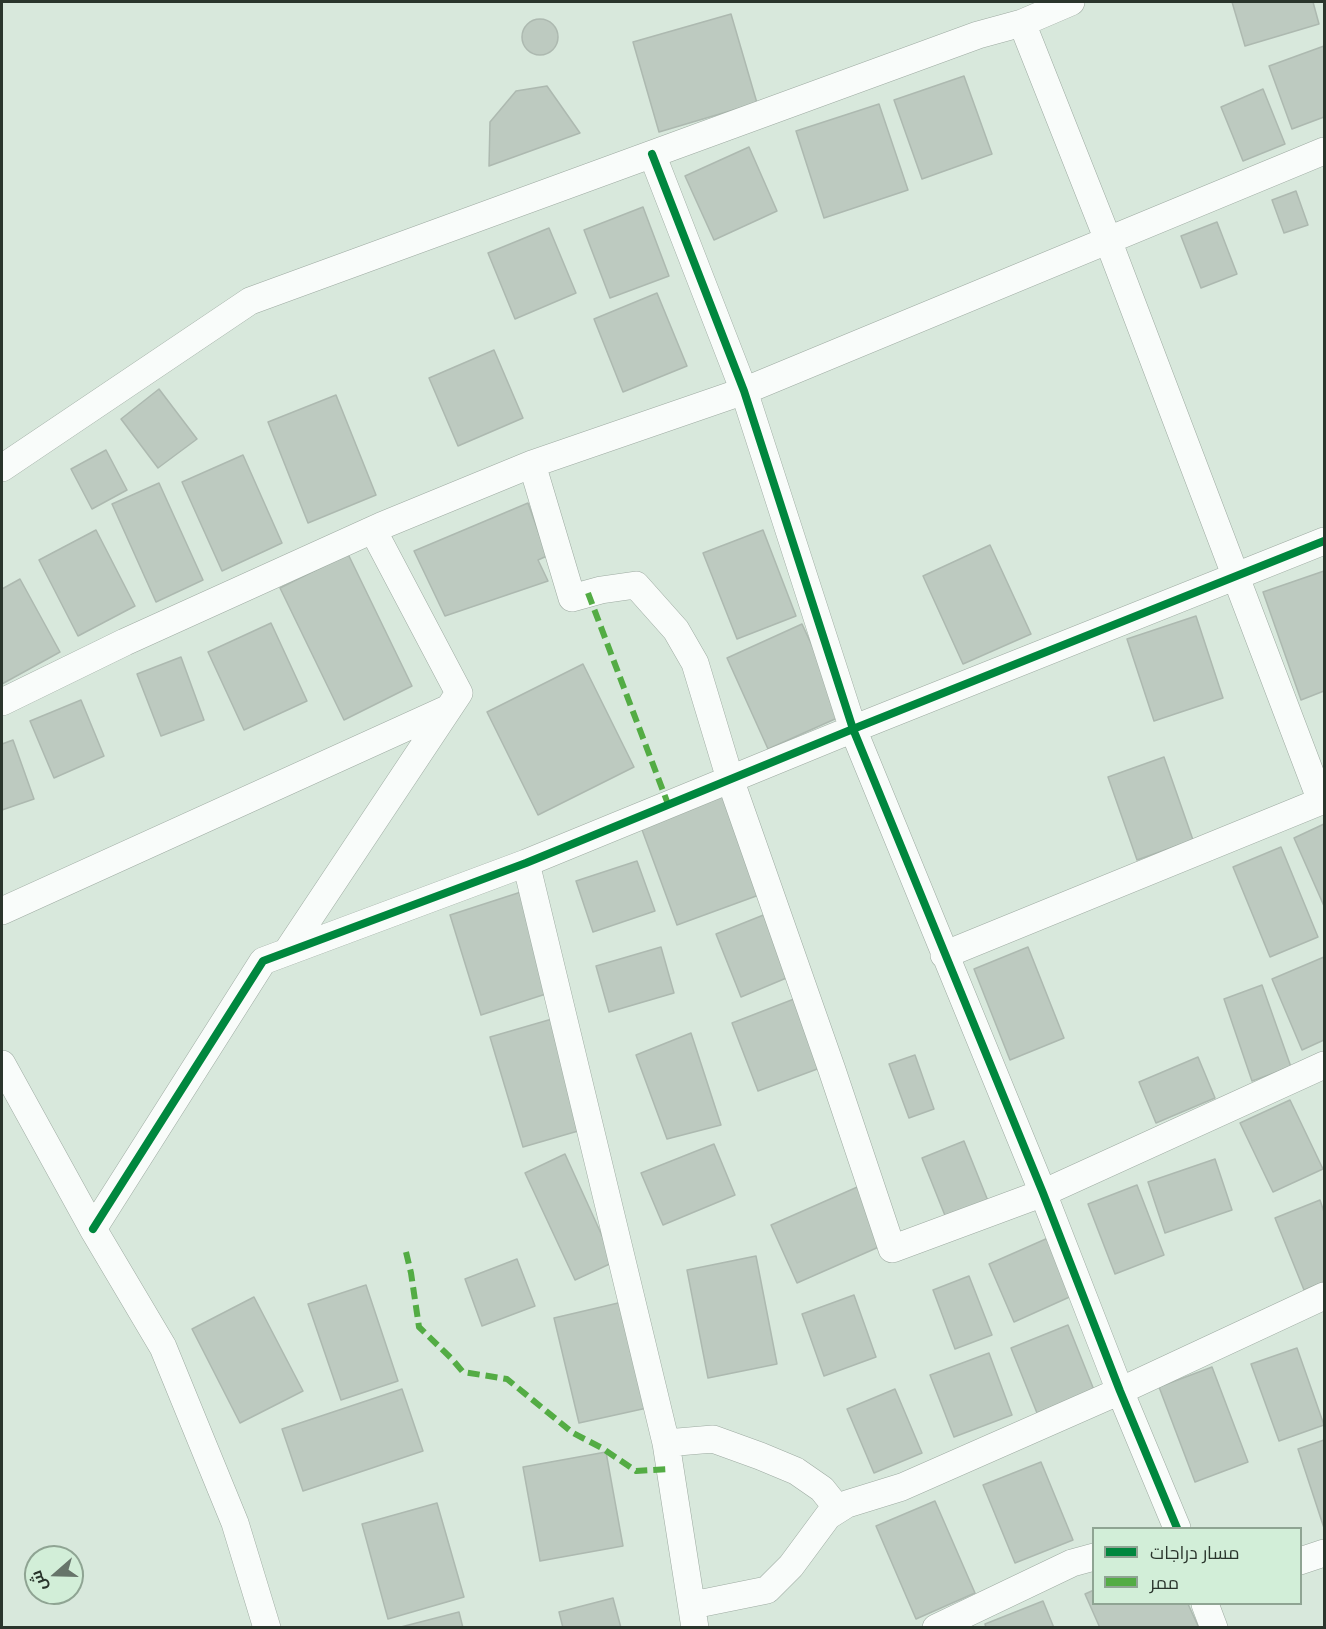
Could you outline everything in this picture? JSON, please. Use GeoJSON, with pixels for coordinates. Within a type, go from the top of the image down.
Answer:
{"type":"FeatureCollection","features":[{"type":"Feature","properties":{"kind":"street"},"geometry":{"type":"LineString","coordinates":[[2,468],[250,301],[978,35],[1022,23],[1071,2]]}},
{"type":"Feature","properties":{"kind":"street"},"geometry":{"type":"LineString","coordinates":[[944,955],[1323,800],[1108,240],[1022,23]]}},
{"type":"Feature","properties":{"kind":"street"},"geometry":{"type":"LineString","coordinates":[[2,702],[125,642],[373,530],[532,464],[744,391],[1324,151]]}},
{"type":"Feature","properties":{"kind":"street"},"geometry":{"type":"LineString","coordinates":[[652,154],[744,391],[853,729],[1177,1527]]}},
{"type":"Feature","properties":{"kind":"street"},"geometry":{"type":"LineString","coordinates":[[532,464],[572,598],[601,590],[636,585],[676,630],[695,663],[730,779],[892,1248],[1043,1193],[1324,1065]]}},
{"type":"Feature","properties":{"kind":"street"},"geometry":{"type":"LineString","coordinates":[[288,950],[459,693],[373,530]]}},
{"type":"Feature","properties":{"kind":"street"},"geometry":{"type":"LineString","coordinates":[[93,1229],[263,961],[526,863],[853,729],[1324,541]]}},
{"type":"Feature","properties":{"kind":"street"},"geometry":{"type":"LineString","coordinates":[[2,910],[449,708]]}},
{"type":"Feature","properties":{"kind":"street"},"geometry":{"type":"LineString","coordinates":[[526,863],[666,1443],[694,1616],[767,1590],[791,1566],[828,1516],[847,1504],[902,1487],[1120,1391],[1324,1296]]}},
{"type":"Feature","properties":{"kind":"street"},"geometry":{"type":"LineString","coordinates":[[2,1064],[93,1229],[163,1347],[235,1523],[267,1628]]}},
{"type":"Feature","properties":{"kind":"street"},"geometry":{"type":"LineString","coordinates":[[666,1443],[713,1439],[760,1456],[796,1471],[822,1489],[838,1509]]}},
{"type":"Feature","properties":{"kind":"street"},"geometry":{"type":"LineString","coordinates":[[1302,1560],[1324,1553]]}},
{"type":"Feature","properties":{"kind":"street"},"geometry":{"type":"LineString","coordinates":[[936,1628],[1072,1563],[1092,1558]]}},
{"type":"Feature","properties":{"kind":"street"},"geometry":{"type":"LineString","coordinates":[[1205,1605],[1214,1628]]}},
{"type":"Feature","properties":{"kind":"building"},"geometry":{"type":"Polygon","coordinates":[[[1232,2],[1313,2],[1319,24],[1245,46],[1232,2]]]}},
{"type":"Feature","properties":{"kind":"building"},"geometry":{"type":"Polygon","coordinates":[[[731,14],[757,103],[659,132],[633,42],[731,14]]]}},
{"type":"Feature","properties":{"kind":"building"},"geometry":{"type":"Polygon","coordinates":[[[540,19],[553,24],[558,37],[553,50],[540,55],[527,50],[522,37],[527,24],[540,19]]]}},
{"type":"Feature","properties":{"kind":"building"},"geometry":{"type":"Polygon","coordinates":[[[1324,46],[1324,117],[1292,129],[1269,66],[1324,46]]]}},
{"type":"Feature","properties":{"kind":"building"},"geometry":{"type":"Polygon","coordinates":[[[964,76],[992,154],[922,179],[894,100],[964,76]]]}},
{"type":"Feature","properties":{"kind":"building"},"geometry":{"type":"Polygon","coordinates":[[[547,86],[580,133],[489,166],[490,122],[516,91],[547,86]]]}},
{"type":"Feature","properties":{"kind":"building"},"geometry":{"type":"Polygon","coordinates":[[[1263,89],[1285,144],[1243,161],[1221,107],[1263,89]]]}},
{"type":"Feature","properties":{"kind":"building"},"geometry":{"type":"Polygon","coordinates":[[[879,104],[908,190],[824,218],[796,131],[879,104]]]}},
{"type":"Feature","properties":{"kind":"building"},"geometry":{"type":"Polygon","coordinates":[[[749,147],[777,211],[714,240],[685,176],[749,147]]]}},
{"type":"Feature","properties":{"kind":"building"},"geometry":{"type":"Polygon","coordinates":[[[1296,191],[1308,225],[1284,233],[1272,200],[1296,191]]]}},
{"type":"Feature","properties":{"kind":"building"},"geometry":{"type":"Polygon","coordinates":[[[643,207],[669,276],[610,298],[584,230],[643,207]]]}},
{"type":"Feature","properties":{"kind":"building"},"geometry":{"type":"Polygon","coordinates":[[[1217,222],[1237,274],[1201,288],[1181,236],[1217,222]]]}},
{"type":"Feature","properties":{"kind":"building"},"geometry":{"type":"Polygon","coordinates":[[[549,228],[576,293],[515,319],[488,253],[549,228]]]}},
{"type":"Feature","properties":{"kind":"building"},"geometry":{"type":"Polygon","coordinates":[[[657,293],[687,366],[623,392],[594,319],[657,293]]]}},
{"type":"Feature","properties":{"kind":"building"},"geometry":{"type":"Polygon","coordinates":[[[494,350],[523,418],[458,446],[429,378],[494,350]]]}},
{"type":"Feature","properties":{"kind":"building"},"geometry":{"type":"Polygon","coordinates":[[[159,389],[197,439],[158,468],[121,419],[159,389]]]}},
{"type":"Feature","properties":{"kind":"building"},"geometry":{"type":"Polygon","coordinates":[[[336,395],[376,495],[308,523],[268,422],[336,395]]]}},
{"type":"Feature","properties":{"kind":"building"},"geometry":{"type":"Polygon","coordinates":[[[106,450],[127,490],[92,509],[71,469],[106,450]]]}},
{"type":"Feature","properties":{"kind":"building"},"geometry":{"type":"Polygon","coordinates":[[[243,455],[282,543],[222,571],[182,482],[243,455]]]}},
{"type":"Feature","properties":{"kind":"building"},"geometry":{"type":"Polygon","coordinates":[[[159,483],[203,580],[156,602],[112,504],[159,483]]]}},
{"type":"Feature","properties":{"kind":"building"},"geometry":{"type":"Polygon","coordinates":[[[528,503],[547,556],[538,560],[548,581],[445,616],[414,551],[528,503]]]}},
{"type":"Feature","properties":{"kind":"building"},"geometry":{"type":"Polygon","coordinates":[[[96,530],[135,606],[78,636],[39,560],[96,530]]]}},
{"type":"Feature","properties":{"kind":"building"},"geometry":{"type":"Polygon","coordinates":[[[763,530],[796,616],[737,639],[703,553],[763,530]]]}},
{"type":"Feature","properties":{"kind":"building"},"geometry":{"type":"Polygon","coordinates":[[[990,545],[1031,634],[963,664],[923,576],[990,545]]]}},
{"type":"Feature","properties":{"kind":"building"},"geometry":{"type":"Polygon","coordinates":[[[348,554],[412,686],[344,720],[280,588],[348,554]]]}},
{"type":"Feature","properties":{"kind":"building"},"geometry":{"type":"Polygon","coordinates":[[[1324,571],[1324,691],[1301,700],[1263,592],[1324,571]]]}},
{"type":"Feature","properties":{"kind":"building"},"geometry":{"type":"Polygon","coordinates":[[[20,579],[60,652],[2,684],[2,589],[20,579]]]}},
{"type":"Feature","properties":{"kind":"building"},"geometry":{"type":"Polygon","coordinates":[[[1196,616],[1223,698],[1154,721],[1127,639],[1196,616]]]}},
{"type":"Feature","properties":{"kind":"building"},"geometry":{"type":"Polygon","coordinates":[[[271,623],[307,701],[244,730],[208,652],[271,623]]]}},
{"type":"Feature","properties":{"kind":"building"},"geometry":{"type":"Polygon","coordinates":[[[802,624],[844,715],[768,749],[727,658],[802,624]]]}},
{"type":"Feature","properties":{"kind":"building"},"geometry":{"type":"Polygon","coordinates":[[[181,657],[204,720],[161,736],[137,674],[181,657]]]}},
{"type":"Feature","properties":{"kind":"building"},"geometry":{"type":"Polygon","coordinates":[[[583,664],[634,767],[538,815],[487,712],[583,664]]]}},
{"type":"Feature","properties":{"kind":"building"},"geometry":{"type":"Polygon","coordinates":[[[81,700],[104,756],[54,778],[30,721],[81,700]]]}},
{"type":"Feature","properties":{"kind":"building"},"geometry":{"type":"Polygon","coordinates":[[[13,740],[34,799],[2,810],[2,744],[13,740]]]}},
{"type":"Feature","properties":{"kind":"building"},"geometry":{"type":"Polygon","coordinates":[[[1164,757],[1193,840],[1137,860],[1108,777],[1164,757]]]}},
{"type":"Feature","properties":{"kind":"building"},"geometry":{"type":"Polygon","coordinates":[[[723,796],[759,895],[677,925],[641,827],[723,796]]]}},
{"type":"Feature","properties":{"kind":"building"},"geometry":{"type":"Polygon","coordinates":[[[1324,824],[1324,906],[1294,838],[1324,824]]]}},
{"type":"Feature","properties":{"kind":"building"},"geometry":{"type":"Polygon","coordinates":[[[1281,847],[1318,937],[1270,957],[1233,867],[1281,847]]]}},
{"type":"Feature","properties":{"kind":"building"},"geometry":{"type":"Polygon","coordinates":[[[637,861],[655,911],[593,932],[576,881],[637,861]]]}},
{"type":"Feature","properties":{"kind":"building"},"geometry":{"type":"Polygon","coordinates":[[[521,892],[552,992],[481,1015],[450,915],[521,892]]]}},
{"type":"Feature","properties":{"kind":"building"},"geometry":{"type":"Polygon","coordinates":[[[771,912],[796,974],[741,997],[716,934],[771,912]]]}},
{"type":"Feature","properties":{"kind":"building"},"geometry":{"type":"Polygon","coordinates":[[[661,947],[674,993],[609,1012],[596,966],[661,947]]]}},
{"type":"Feature","properties":{"kind":"building"},"geometry":{"type":"Polygon","coordinates":[[[1028,947],[1064,1038],[1010,1060],[974,969],[1028,947]]]}},
{"type":"Feature","properties":{"kind":"building"},"geometry":{"type":"Polygon","coordinates":[[[1324,957],[1324,1040],[1302,1050],[1272,979],[1324,957]]]}},
{"type":"Feature","properties":{"kind":"building"},"geometry":{"type":"Polygon","coordinates":[[[1262,985],[1291,1067],[1252,1081],[1224,999],[1262,985]]]}},
{"type":"Feature","properties":{"kind":"building"},"geometry":{"type":"Polygon","coordinates":[[[794,999],[820,1068],[758,1091],[732,1023],[794,999]]]}},
{"type":"Feature","properties":{"kind":"building"},"geometry":{"type":"Polygon","coordinates":[[[552,1019],[585,1129],[523,1147],[490,1037],[552,1019]]]}},
{"type":"Feature","properties":{"kind":"building"},"geometry":{"type":"Polygon","coordinates":[[[691,1033],[721,1125],[667,1139],[636,1055],[691,1033]]]}},
{"type":"Feature","properties":{"kind":"building"},"geometry":{"type":"Polygon","coordinates":[[[915,1055],[934,1109],[909,1118],[889,1064],[915,1055]]]}},
{"type":"Feature","properties":{"kind":"building"},"geometry":{"type":"Polygon","coordinates":[[[1198,1057],[1215,1098],[1156,1123],[1139,1082],[1198,1057]]]}},
{"type":"Feature","properties":{"kind":"building"},"geometry":{"type":"Polygon","coordinates":[[[1290,1100],[1323,1169],[1273,1192],[1240,1123],[1290,1100]]]}},
{"type":"Feature","properties":{"kind":"building"},"geometry":{"type":"Polygon","coordinates":[[[964,1141],[988,1201],[946,1218],[922,1158],[964,1141]]]}},
{"type":"Feature","properties":{"kind":"building"},"geometry":{"type":"Polygon","coordinates":[[[714,1144],[735,1195],[663,1225],[641,1173],[714,1144]]]}},
{"type":"Feature","properties":{"kind":"building"},"geometry":{"type":"Polygon","coordinates":[[[565,1154],[614,1262],[575,1280],[525,1173],[565,1154]]]}},
{"type":"Feature","properties":{"kind":"building"},"geometry":{"type":"Polygon","coordinates":[[[1215,1159],[1232,1210],[1165,1233],[1148,1182],[1215,1159]]]}},
{"type":"Feature","properties":{"kind":"building"},"geometry":{"type":"Polygon","coordinates":[[[871,1181],[897,1239],[797,1283],[771,1225],[871,1181]]]}},
{"type":"Feature","properties":{"kind":"building"},"geometry":{"type":"Polygon","coordinates":[[[1137,1185],[1164,1255],[1115,1274],[1088,1204],[1137,1185]]]}},
{"type":"Feature","properties":{"kind":"building"},"geometry":{"type":"Polygon","coordinates":[[[1320,1200],[1324,1212],[1324,1282],[1304,1290],[1275,1218],[1320,1200]]]}},
{"type":"Feature","properties":{"kind":"building"},"geometry":{"type":"Polygon","coordinates":[[[1048,1238],[1074,1295],[1014,1322],[989,1264],[1048,1238]]]}},
{"type":"Feature","properties":{"kind":"building"},"geometry":{"type":"Polygon","coordinates":[[[756,1256],[777,1364],[708,1378],[687,1270],[756,1256]]]}},
{"type":"Feature","properties":{"kind":"building"},"geometry":{"type":"Polygon","coordinates":[[[517,1259],[535,1306],[482,1326],[465,1279],[517,1259]]]}},
{"type":"Feature","properties":{"kind":"building"},"geometry":{"type":"Polygon","coordinates":[[[969,1276],[992,1335],[955,1349],[933,1290],[969,1276]]]}},
{"type":"Feature","properties":{"kind":"building"},"geometry":{"type":"Polygon","coordinates":[[[366,1285],[398,1381],[341,1400],[308,1304],[366,1285]]]}},
{"type":"Feature","properties":{"kind":"building"},"geometry":{"type":"Polygon","coordinates":[[[854,1295],[876,1357],[824,1376],[802,1314],[854,1295]]]}},
{"type":"Feature","properties":{"kind":"building"},"geometry":{"type":"Polygon","coordinates":[[[254,1297],[303,1391],[240,1423],[192,1329],[254,1297]]]}},
{"type":"Feature","properties":{"kind":"building"},"geometry":{"type":"Polygon","coordinates":[[[631,1300],[656,1406],[579,1423],[554,1318],[631,1300]]]}},
{"type":"Feature","properties":{"kind":"building"},"geometry":{"type":"Polygon","coordinates":[[[1068,1325],[1094,1390],[1037,1413],[1011,1348],[1068,1325]]]}},
{"type":"Feature","properties":{"kind":"building"},"geometry":{"type":"Polygon","coordinates":[[[1297,1348],[1324,1425],[1279,1441],[1251,1364],[1297,1348]]]}},
{"type":"Feature","properties":{"kind":"building"},"geometry":{"type":"Polygon","coordinates":[[[989,1353],[1012,1415],[954,1437],[930,1375],[989,1353]]]}},
{"type":"Feature","properties":{"kind":"building"},"geometry":{"type":"Polygon","coordinates":[[[1212,1367],[1248,1462],[1195,1482],[1159,1387],[1212,1367]]]}},
{"type":"Feature","properties":{"kind":"building"},"geometry":{"type":"Polygon","coordinates":[[[402,1389],[423,1451],[303,1491],[282,1429],[402,1389]]]}},
{"type":"Feature","properties":{"kind":"building"},"geometry":{"type":"Polygon","coordinates":[[[895,1389],[922,1453],[874,1473],[847,1409],[895,1389]]]}},
{"type":"Feature","properties":{"kind":"building"},"geometry":{"type":"Polygon","coordinates":[[[1324,1440],[1324,1528],[1298,1449],[1324,1440]]]}},
{"type":"Feature","properties":{"kind":"building"},"geometry":{"type":"Polygon","coordinates":[[[606,1452],[623,1546],[540,1561],[523,1467],[606,1452]]]}},
{"type":"Feature","properties":{"kind":"building"},"geometry":{"type":"Polygon","coordinates":[[[1041,1462],[1073,1540],[1015,1563],[983,1485],[1041,1462]]]}},
{"type":"Feature","properties":{"kind":"building"},"geometry":{"type":"Polygon","coordinates":[[[935,1501],[975,1593],[916,1619],[876,1526],[935,1501]]]}},
{"type":"Feature","properties":{"kind":"building"},"geometry":{"type":"Polygon","coordinates":[[[437,1503],[464,1597],[388,1619],[362,1524],[437,1503]]]}},
{"type":"Feature","properties":{"kind":"building"},"geometry":{"type":"Polygon","coordinates":[[[1092,1591],[1092,1605],[1188,1605],[1199,1628],[1100,1628],[1085,1594],[1092,1591]]]}},
{"type":"Feature","properties":{"kind":"building"},"geometry":{"type":"Polygon","coordinates":[[[613,1598],[621,1628],[563,1628],[559,1612],[613,1598]]]}},
{"type":"Feature","properties":{"kind":"building"},"geometry":{"type":"Polygon","coordinates":[[[1043,1601],[1054,1628],[986,1628],[985,1624],[1043,1601]]]}},
{"type":"Feature","properties":{"kind":"building"},"geometry":{"type":"Polygon","coordinates":[[[459,1612],[463,1628],[397,1628],[459,1612]]]}},
{"type":"Feature","properties":{"kind":"marked path"},"geometry":{"type":"LineString","coordinates":[[588,593],[668,804]]}},
{"type":"Feature","properties":{"kind":"marked path"},"geometry":{"type":"LineString","coordinates":[[406,1252],[419,1327],[463,1372],[507,1379],[573,1433],[602,1448],[636,1471],[671,1469]]}},
{"type":"Feature","properties":{"kind":"cycle path"},"geometry":{"type":"LineString","coordinates":[[652,154],[744,391],[853,729],[1177,1527]]}},
{"type":"Feature","properties":{"kind":"cycle path"},"geometry":{"type":"LineString","coordinates":[[93,1229],[263,961],[526,863],[853,729],[1324,541]]}}]}
